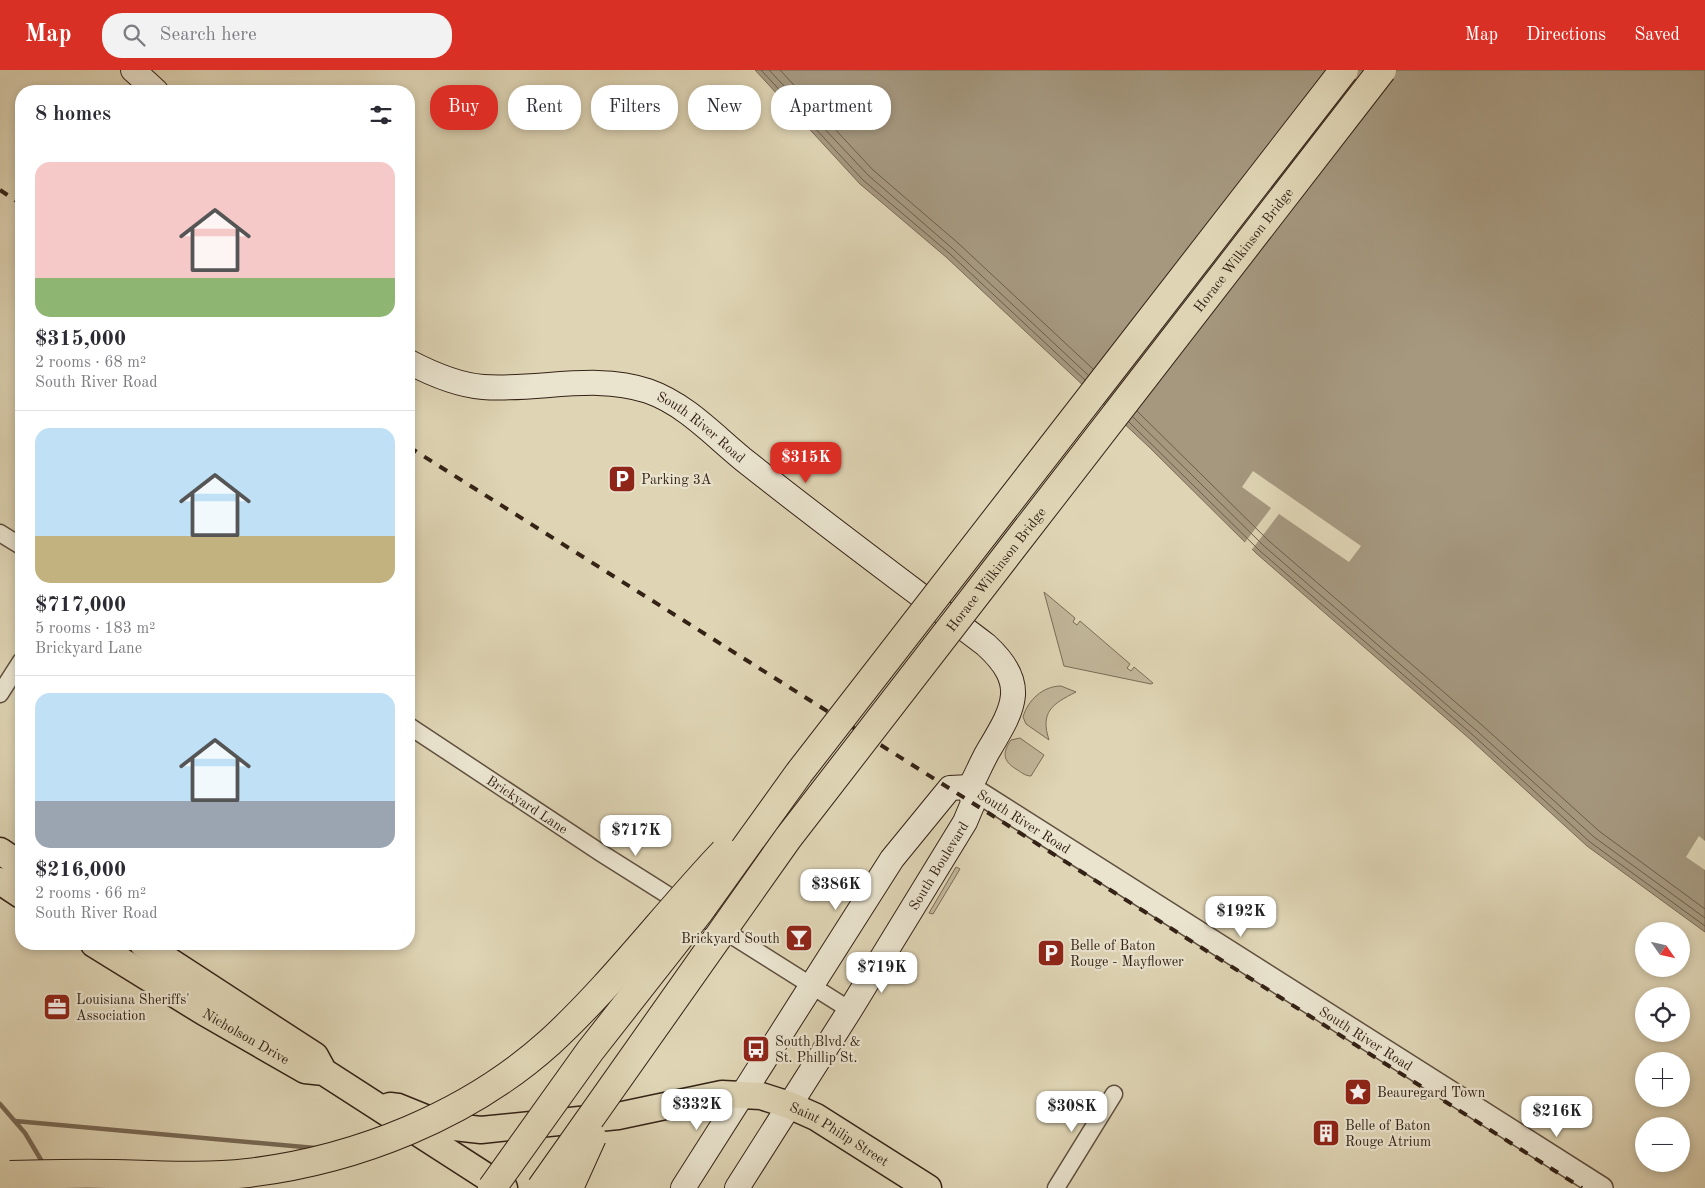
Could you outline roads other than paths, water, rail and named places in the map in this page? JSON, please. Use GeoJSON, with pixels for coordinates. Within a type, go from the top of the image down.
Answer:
{"type":"FeatureCollection","features":[{"type":"Feature","properties":{"kind":"highway"},"geometry":{"type":"LineString","coordinates":[[492,1188],[590,1051],[699,912],[799,772],[1344,70]]}},
{"type":"Feature","properties":{"kind":"highway","name":"Horace Wilkinson Bridge"},"geometry":{"type":"LineString","coordinates":[[618,1077],[788,838],[1382,70]]}},
{"type":"Feature","properties":{"kind":"highway"},"geometry":{"type":"LineString","coordinates":[[10,1175],[188,1176],[249,1173],[324,1158],[411,1129],[444,1113],[504,1077],[549,1042],[595,996],[692,886],[799,772]]}},
{"type":"Feature","properties":{"kind":"highway"},"geometry":{"type":"LineString","coordinates":[[541,1188],[618,1077]]}},
{"type":"Feature","properties":{"kind":"highway"},"geometry":{"type":"LineString","coordinates":[[569,1188],[618,1077]]}},
{"type":"Feature","properties":{"kind":"main road"},"geometry":{"type":"LineString","coordinates":[[133,70],[149,85]]}},
{"type":"Feature","properties":{"kind":"main road","name":"South River Road"},"geometry":{"type":"LineString","coordinates":[[415,365],[446,378],[483,387],[594,383],[623,385],[657,395],[690,414],[748,464],[986,645],[1008,670],[1012,685],[1012,708],[970,788]]}},
{"type":"Feature","properties":{"kind":"main road"},"geometry":{"type":"LineString","coordinates":[[683,1188],[892,859],[950,788],[970,788]]}},
{"type":"Feature","properties":{"kind":"main road","name":"South Boulevard"},"geometry":{"type":"LineString","coordinates":[[737,1188],[850,1010],[965,822],[973,804],[970,788]]}},
{"type":"Feature","properties":{"kind":"main road"},"geometry":{"type":"LineString","coordinates":[[0,851],[15,861]]}},
{"type":"Feature","properties":{"kind":"main road"},"geometry":{"type":"LineString","coordinates":[[0,881],[15,891]]}},
{"type":"Feature","properties":{"kind":"main road","name":"Nicholson Drive"},"geometry":{"type":"LineString","coordinates":[[104,950],[161,986],[305,1070],[324,1072],[504,1188]]}},
{"type":"Feature","properties":{"kind":"main road","name":"Nicholson Drive"},"geometry":{"type":"LineString","coordinates":[[152,950],[315,1056],[324,1072]]}},
{"type":"Feature","properties":{"kind":"main road","name":"Saint Philip Street"},"geometry":{"type":"LineString","coordinates":[[382,1109],[398,1106],[445,1126],[481,1130],[618,1116],[716,1095],[743,1094],[761,1096],[789,1105],[816,1117],[928,1188]]}},
{"type":"Feature","properties":{"kind":"street"},"geometry":{"type":"LineString","coordinates":[[0,532],[15,542]]}},
{"type":"Feature","properties":{"kind":"street"},"geometry":{"type":"LineString","coordinates":[[3,684],[15,669]]}},
{"type":"Feature","properties":{"kind":"street","name":"Brickyard Lane"},"geometry":{"type":"LineString","coordinates":[[415,730],[601,853],[850,1010]]}},
{"type":"Feature","properties":{"kind":"street","name":"South River Road"},"geometry":{"type":"LineString","coordinates":[[970,788],[1602,1188]]}},
{"type":"Feature","properties":{"kind":"street"},"geometry":{"type":"LineString","coordinates":[[1056,1188],[1114,1094]]}},
{"type":"Feature","properties":{"kind":"water"},"geometry":{"type":"Polygon","coordinates":[[[755,70],[1705,70],[1705,932],[1587,846],[1471,740],[1257,554],[1149,447],[946,257],[860,184],[810,130],[891,130],[891,85],[771,85],[771,87],[755,70]]]}},
{"type":"Feature","properties":{"kind":"waterway"},"geometry":{"type":"LineString","coordinates":[[0,1104],[25,1133],[44,1165]]}},
{"type":"Feature","properties":{"kind":"waterway"},"geometry":{"type":"LineString","coordinates":[[15,1121],[315,1148]]}},
{"type":"Feature","properties":{"kind":"railway"},"geometry":{"type":"LineString","coordinates":[[0,190],[15,200]]}},
{"type":"Feature","properties":{"kind":"railway"},"geometry":{"type":"LineString","coordinates":[[415,451],[1582,1188]]}},
{"type":"Feature","properties":{"kind":"place","name":"Parking 3A"},"geometry":{"type":"Point","coordinates":[622,479]}},
{"type":"Feature","properties":{"kind":"place","name":"Brickyard South"},"geometry":{"type":"Point","coordinates":[799,938]}},
{"type":"Feature","properties":{"kind":"place","name":"Belle of Baton Rouge - Mayflower"},"geometry":{"type":"Point","coordinates":[1051,953]}},
{"type":"Feature","properties":{"kind":"place","name":"Louisiana Sheriffs' Association"},"geometry":{"type":"Point","coordinates":[57,1007]}},
{"type":"Feature","properties":{"kind":"place","name":"South Blvd. & St. Phillip St."},"geometry":{"type":"Point","coordinates":[756,1049]}},
{"type":"Feature","properties":{"kind":"place","name":"Beauregard Town"},"geometry":{"type":"Point","coordinates":[1358,1092]}},
{"type":"Feature","properties":{"kind":"place","name":"Belle of Baton Rouge Atrium"},"geometry":{"type":"Point","coordinates":[1326,1133]}}]}
